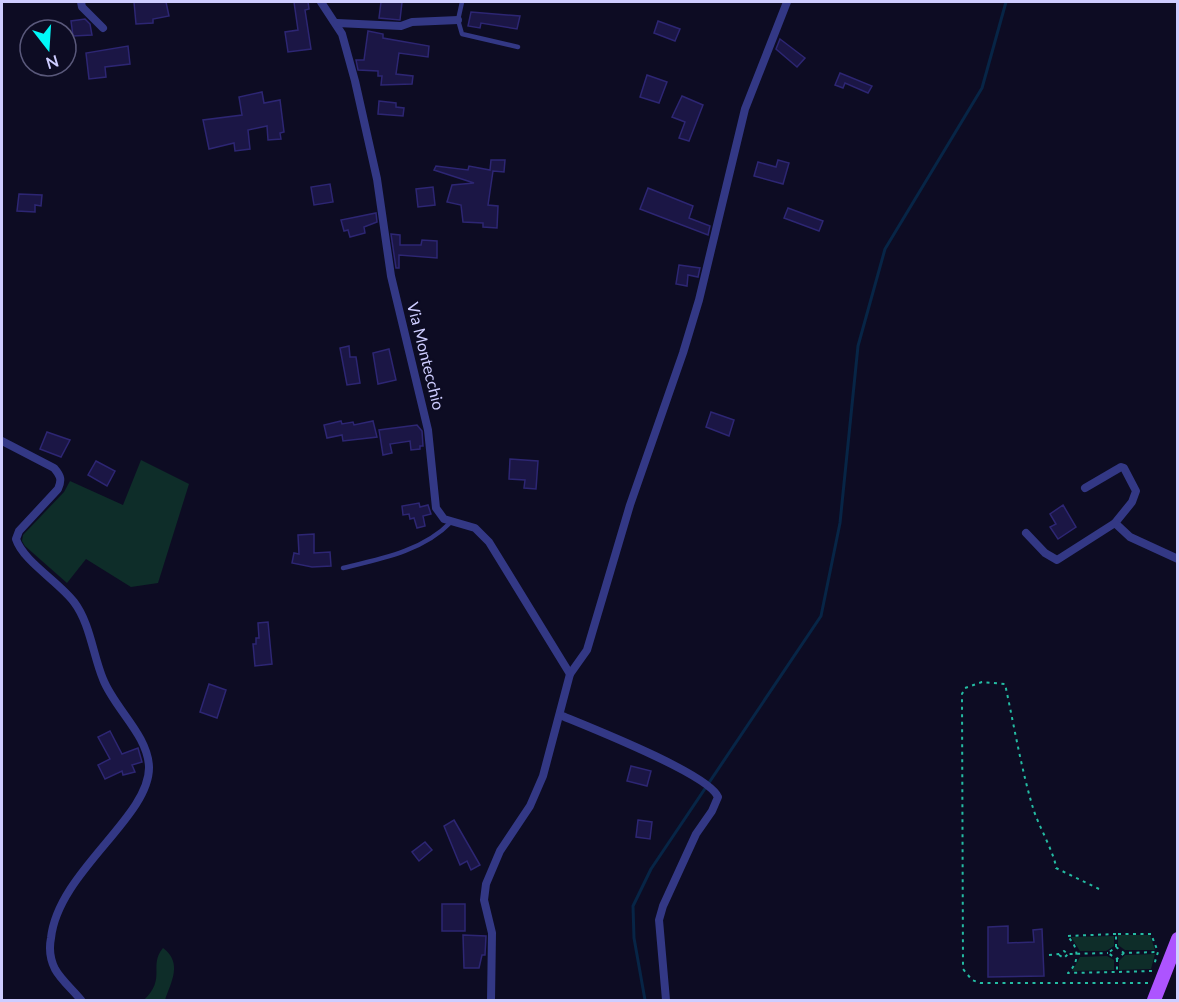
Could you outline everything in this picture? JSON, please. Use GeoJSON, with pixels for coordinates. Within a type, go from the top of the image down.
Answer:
{"type":"FeatureCollection","features":[{"type":"Feature","properties":{"kind":"main road"},"geometry":{"type":"LineString","coordinates":[[1154,1000],[1178,939]]}},
{"type":"Feature","properties":{"kind":"street"},"geometry":{"type":"LineString","coordinates":[[81,2],[82,7],[103,28]]}},
{"type":"Feature","properties":{"kind":"street","name":"Via Montecchio"},"geometry":{"type":"LineString","coordinates":[[321,2],[337,23],[355,81],[377,179],[391,276],[428,430],[434,498],[440,514],[451,522]]}},
{"type":"Feature","properties":{"kind":"street"},"geometry":{"type":"LineString","coordinates":[[491,1000],[492,933],[484,900],[486,884],[500,851],[530,806],[543,777],[570,674],[587,650],[630,505],[699,300],[745,109],[787,2]]}},
{"type":"Feature","properties":{"kind":"street"},"geometry":{"type":"LineString","coordinates":[[337,23],[401,26],[412,22],[458,20]]}},
{"type":"Feature","properties":{"kind":"street"},"geometry":{"type":"LineString","coordinates":[[2,441],[54,468],[60,475],[62,481],[58,489],[16,538],[23,552],[75,603],[103,680],[135,732],[149,766],[147,781],[138,802],[67,892],[52,921],[49,950],[55,968],[81,1000]]}},
{"type":"Feature","properties":{"kind":"street"},"geometry":{"type":"LineString","coordinates":[[1026,533],[1045,553],[1057,560],[1115,523],[1132,502],[1136,491],[1124,468],[1121,467],[1085,488]]}},
{"type":"Feature","properties":{"kind":"street"},"geometry":{"type":"LineString","coordinates":[[451,522],[475,528],[489,542],[570,674]]}},
{"type":"Feature","properties":{"kind":"street"},"geometry":{"type":"LineString","coordinates":[[1115,523],[1130,537],[1178,559]]}},
{"type":"Feature","properties":{"kind":"street"},"geometry":{"type":"LineString","coordinates":[[560,715],[690,774],[713,789],[717,802],[696,834],[669,889],[660,920],[666,1000]]}},
{"type":"Feature","properties":{"kind":"lane"},"geometry":{"type":"LineString","coordinates":[[462,2],[458,20],[462,34],[518,47]]}},
{"type":"Feature","properties":{"kind":"lane"},"geometry":{"type":"LineString","coordinates":[[343,568],[418,546],[440,533],[451,522]]}},
{"type":"Feature","properties":{"kind":"path"},"geometry":{"type":"LineString","coordinates":[[1099,889],[1056,868],[1055,858],[1041,832],[1031,802],[1005,684],[982,682],[965,688],[962,694],[960,740],[963,969],[972,980],[980,983],[1159,984]]}},
{"type":"Feature","properties":{"kind":"path"},"geometry":{"type":"LineString","coordinates":[[1116,934],[1116,947]]}},
{"type":"Feature","properties":{"kind":"path"},"geometry":{"type":"LineString","coordinates":[[1116,934],[1151,934],[1158,952],[1152,971],[1068,973],[1077,960],[1077,949],[1067,936],[1116,934]]}},
{"type":"Feature","properties":{"kind":"path"},"geometry":{"type":"LineString","coordinates":[[1116,947],[1124,953],[1173,953]]}},
{"type":"Feature","properties":{"kind":"path"},"geometry":{"type":"LineString","coordinates":[[1049,955],[1064,951],[1068,954],[1108,953],[1116,947]]}},
{"type":"Feature","properties":{"kind":"path"},"geometry":{"type":"LineString","coordinates":[[1108,953],[1117,959]]}},
{"type":"Feature","properties":{"kind":"path"},"geometry":{"type":"LineString","coordinates":[[1117,972],[1117,959],[1124,953]]}},
{"type":"Feature","properties":{"kind":"path"},"geometry":{"type":"LineString","coordinates":[[1059,954],[1064,958],[1068,954]]}},
{"type":"Feature","properties":{"kind":"green space"},"geometry":{"type":"Polygon","coordinates":[[[141,460],[189,484],[158,583],[131,587],[86,559],[67,583],[25,546],[22,541],[23,535],[64,492],[70,481],[123,505],[141,460]]]}},
{"type":"Feature","properties":{"kind":"green space"},"geometry":{"type":"Polygon","coordinates":[[[1118,935],[1150,935],[1155,950],[1125,950],[1118,945],[1118,935]]]}},
{"type":"Feature","properties":{"kind":"green space"},"geometry":{"type":"Polygon","coordinates":[[[1114,936],[1114,946],[1106,951],[1080,951],[1071,937],[1114,936]]]}},
{"type":"Feature","properties":{"kind":"green space"},"geometry":{"type":"Polygon","coordinates":[[[163,948],[173,960],[174,966],[165,1000],[144,1000],[155,985],[157,961],[163,948]]]}},
{"type":"Feature","properties":{"kind":"green space"},"geometry":{"type":"Polygon","coordinates":[[[1155,954],[1151,969],[1119,970],[1119,961],[1125,955],[1155,954]]]}},
{"type":"Feature","properties":{"kind":"green space"},"geometry":{"type":"Polygon","coordinates":[[[1107,956],[1114,960],[1114,970],[1072,971],[1080,957],[1107,956]]]}},
{"type":"Feature","properties":{"kind":"building"},"geometry":{"type":"Polygon","coordinates":[[[134,2],[166,2],[169,16],[153,19],[153,23],[136,24],[134,2]]]}},
{"type":"Feature","properties":{"kind":"building"},"geometry":{"type":"Polygon","coordinates":[[[294,2],[308,2],[309,9],[305,10],[311,49],[288,52],[285,32],[298,30],[294,2]]]}},
{"type":"Feature","properties":{"kind":"building"},"geometry":{"type":"Polygon","coordinates":[[[381,2],[402,2],[400,20],[379,18],[381,2]]]}},
{"type":"Feature","properties":{"kind":"building"},"geometry":{"type":"Polygon","coordinates":[[[471,12],[520,16],[517,29],[481,23],[480,28],[468,26],[471,12]]]}},
{"type":"Feature","properties":{"kind":"building"},"geometry":{"type":"Polygon","coordinates":[[[85,19],[90,24],[92,35],[78,36],[78,20],[85,19]]]}},
{"type":"Feature","properties":{"kind":"building"},"geometry":{"type":"Polygon","coordinates":[[[658,21],[680,29],[675,41],[654,33],[658,21]]]}},
{"type":"Feature","properties":{"kind":"building"},"geometry":{"type":"Polygon","coordinates":[[[368,31],[383,34],[383,38],[429,46],[428,57],[399,53],[396,74],[413,76],[412,84],[381,85],[382,76],[378,76],[378,71],[358,70],[356,60],[364,60],[368,31]]]}},
{"type":"Feature","properties":{"kind":"building"},"geometry":{"type":"Polygon","coordinates":[[[780,39],[805,58],[797,67],[776,49],[780,39]]]}},
{"type":"Feature","properties":{"kind":"building"},"geometry":{"type":"Polygon","coordinates":[[[128,46],[130,64],[105,67],[106,77],[89,79],[86,53],[128,46]]]}},
{"type":"Feature","properties":{"kind":"building"},"geometry":{"type":"Polygon","coordinates":[[[840,73],[872,86],[868,93],[845,83],[843,88],[835,85],[840,73]]]}},
{"type":"Feature","properties":{"kind":"building"},"geometry":{"type":"Polygon","coordinates":[[[647,75],[667,82],[659,103],[640,97],[647,75]]]}},
{"type":"Feature","properties":{"kind":"building"},"geometry":{"type":"Polygon","coordinates":[[[262,92],[264,103],[280,100],[284,132],[280,133],[281,139],[268,140],[267,126],[248,130],[250,149],[235,151],[234,143],[209,149],[203,120],[242,115],[239,97],[262,92]]]}},
{"type":"Feature","properties":{"kind":"building"},"geometry":{"type":"Polygon","coordinates":[[[682,96],[703,105],[689,141],[679,138],[685,122],[672,117],[682,96]]]}},
{"type":"Feature","properties":{"kind":"building"},"geometry":{"type":"Polygon","coordinates":[[[379,101],[396,103],[396,107],[404,108],[403,116],[378,114],[379,101]]]}},
{"type":"Feature","properties":{"kind":"building"},"geometry":{"type":"Polygon","coordinates":[[[491,160],[505,160],[504,172],[493,171],[488,205],[498,206],[497,228],[483,227],[483,223],[463,222],[461,205],[447,202],[452,185],[474,183],[434,170],[436,166],[468,170],[469,166],[490,170],[491,160]]]}},
{"type":"Feature","properties":{"kind":"building"},"geometry":{"type":"Polygon","coordinates":[[[778,160],[789,163],[783,184],[754,176],[758,162],[776,167],[778,160]]]}},
{"type":"Feature","properties":{"kind":"building"},"geometry":{"type":"Polygon","coordinates":[[[330,184],[333,202],[314,205],[311,187],[330,184]]]}},
{"type":"Feature","properties":{"kind":"building"},"geometry":{"type":"Polygon","coordinates":[[[433,187],[435,205],[418,207],[416,189],[433,187]]]}},
{"type":"Feature","properties":{"kind":"building"},"geometry":{"type":"Polygon","coordinates":[[[648,188],[693,206],[689,218],[710,226],[708,235],[640,209],[648,188]]]}},
{"type":"Feature","properties":{"kind":"building"},"geometry":{"type":"Polygon","coordinates":[[[19,194],[42,195],[41,206],[35,205],[35,212],[17,211],[19,194]]]}},
{"type":"Feature","properties":{"kind":"building"},"geometry":{"type":"Polygon","coordinates":[[[788,208],[823,221],[819,231],[784,218],[788,208]]]}},
{"type":"Feature","properties":{"kind":"building"},"geometry":{"type":"Polygon","coordinates":[[[376,213],[377,222],[364,227],[365,233],[350,237],[348,230],[344,231],[341,220],[376,213]]]}},
{"type":"Feature","properties":{"kind":"building"},"geometry":{"type":"Polygon","coordinates":[[[391,234],[400,235],[400,245],[421,245],[422,240],[437,241],[437,258],[399,255],[399,268],[396,268],[391,234]]]}},
{"type":"Feature","properties":{"kind":"building"},"geometry":{"type":"Polygon","coordinates":[[[679,265],[700,268],[698,277],[688,275],[687,286],[676,284],[679,265]]]}},
{"type":"Feature","properties":{"kind":"building"},"geometry":{"type":"Polygon","coordinates":[[[349,346],[350,357],[356,357],[360,383],[347,385],[340,348],[349,346]]]}},
{"type":"Feature","properties":{"kind":"building"},"geometry":{"type":"Polygon","coordinates":[[[389,349],[396,380],[378,384],[373,353],[389,349]]]}},
{"type":"Feature","properties":{"kind":"building"},"geometry":{"type":"Polygon","coordinates":[[[711,412],[734,420],[729,436],[706,427],[711,412]]]}},
{"type":"Feature","properties":{"kind":"building"},"geometry":{"type":"Polygon","coordinates":[[[341,421],[342,424],[353,422],[354,425],[373,421],[377,437],[343,441],[342,435],[327,438],[324,425],[341,421]]]}},
{"type":"Feature","properties":{"kind":"building"},"geometry":{"type":"Polygon","coordinates":[[[417,425],[422,431],[423,446],[420,446],[420,449],[411,450],[410,441],[390,444],[392,453],[383,455],[379,430],[417,425]]]}},
{"type":"Feature","properties":{"kind":"building"},"geometry":{"type":"Polygon","coordinates":[[[47,432],[70,440],[61,457],[40,449],[47,432]]]}},
{"type":"Feature","properties":{"kind":"building"},"geometry":{"type":"Polygon","coordinates":[[[510,459],[538,461],[536,489],[524,488],[525,480],[509,479],[510,459]]]}},
{"type":"Feature","properties":{"kind":"building"},"geometry":{"type":"Polygon","coordinates":[[[96,461],[115,471],[107,486],[88,475],[96,461]]]}},
{"type":"Feature","properties":{"kind":"building"},"geometry":{"type":"Polygon","coordinates":[[[419,503],[420,507],[428,505],[431,514],[423,516],[425,526],[417,528],[414,518],[410,519],[409,514],[403,515],[402,506],[419,503]]]}},
{"type":"Feature","properties":{"kind":"building"},"geometry":{"type":"Polygon","coordinates":[[[1063,505],[1076,527],[1058,539],[1050,527],[1056,524],[1050,514],[1063,505]]]}},
{"type":"Feature","properties":{"kind":"building"},"geometry":{"type":"Polygon","coordinates":[[[314,534],[314,553],[330,552],[331,566],[312,567],[292,563],[294,553],[299,554],[298,535],[314,534]]]}},
{"type":"Feature","properties":{"kind":"building"},"geometry":{"type":"Polygon","coordinates":[[[268,622],[272,664],[255,666],[253,644],[256,644],[256,638],[259,638],[258,623],[268,622]]]}},
{"type":"Feature","properties":{"kind":"building"},"geometry":{"type":"Polygon","coordinates":[[[209,684],[226,690],[217,718],[200,712],[209,684]]]}},
{"type":"Feature","properties":{"kind":"building"},"geometry":{"type":"Polygon","coordinates":[[[110,731],[122,754],[138,748],[142,762],[132,765],[135,772],[123,775],[122,771],[105,779],[98,765],[110,759],[98,737],[110,731]]]}},
{"type":"Feature","properties":{"kind":"building"},"geometry":{"type":"Polygon","coordinates":[[[631,766],[651,771],[647,786],[627,781],[631,766]]]}},
{"type":"Feature","properties":{"kind":"building"},"geometry":{"type":"Polygon","coordinates":[[[454,820],[480,865],[471,870],[467,861],[460,865],[444,826],[454,820]]]}},
{"type":"Feature","properties":{"kind":"building"},"geometry":{"type":"Polygon","coordinates":[[[638,820],[652,822],[650,839],[636,837],[638,820]]]}},
{"type":"Feature","properties":{"kind":"building"},"geometry":{"type":"Polygon","coordinates":[[[425,842],[432,850],[419,861],[412,852],[425,842]]]}},
{"type":"Feature","properties":{"kind":"building"},"geometry":{"type":"Polygon","coordinates":[[[442,904],[465,904],[465,931],[442,931],[442,904]]]}},
{"type":"Feature","properties":{"kind":"building"},"geometry":{"type":"Polygon","coordinates":[[[1008,926],[1008,943],[1034,942],[1033,930],[1042,929],[1044,976],[988,977],[988,927],[1008,926]]]}},
{"type":"Feature","properties":{"kind":"building"},"geometry":{"type":"Polygon","coordinates":[[[463,935],[486,936],[485,955],[482,955],[479,968],[464,968],[463,935]]]}},
{"type":"Feature","properties":{"kind":"waterway"},"geometry":{"type":"LineString","coordinates":[[645,1000],[634,938],[633,906],[651,869],[821,616],[840,523],[858,346],[885,249],[982,88],[1006,2]]}}]}
